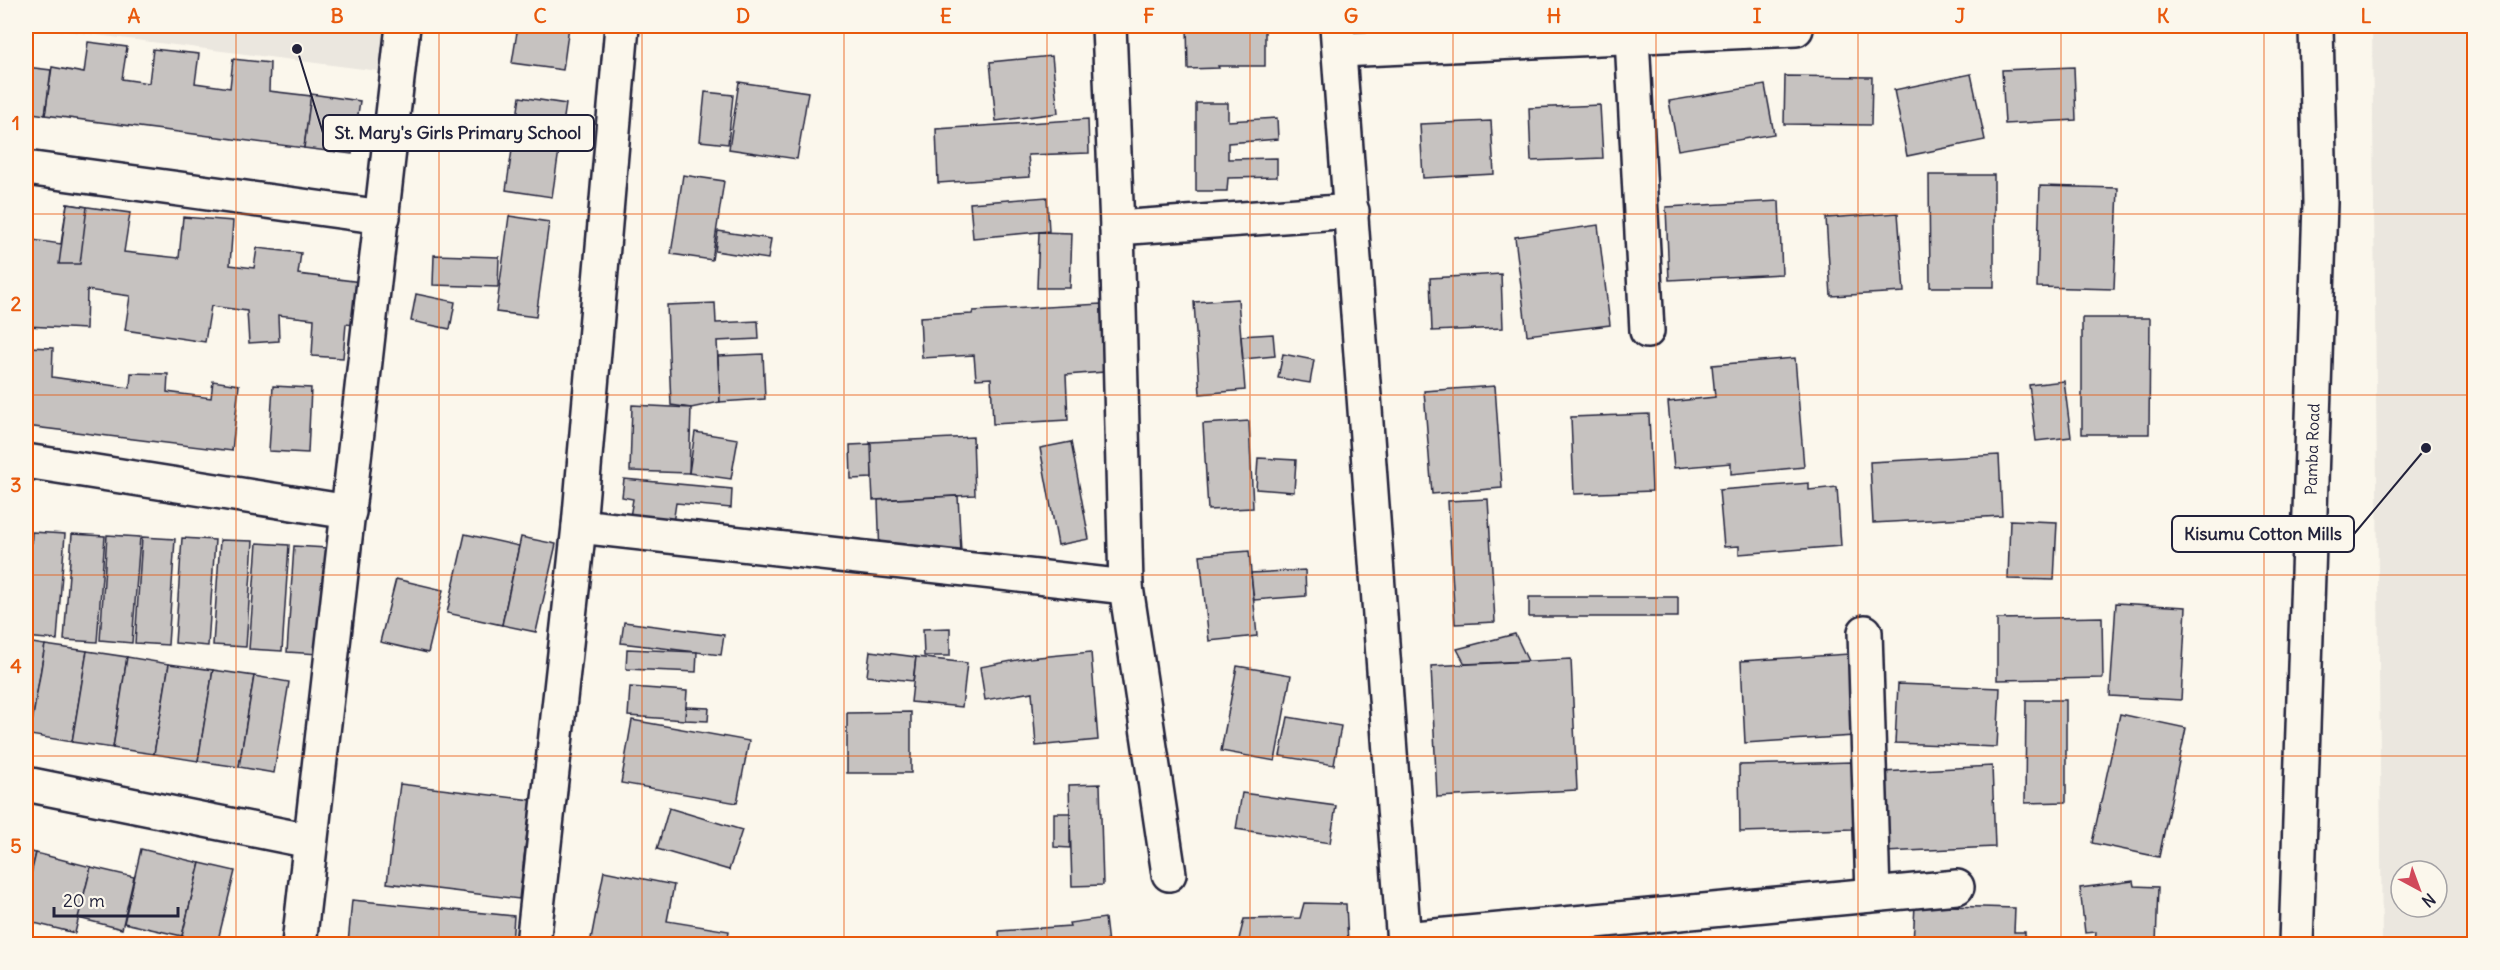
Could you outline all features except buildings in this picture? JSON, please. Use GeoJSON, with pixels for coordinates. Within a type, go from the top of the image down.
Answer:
{"type":"FeatureCollection","features":[{"type":"Feature","properties":{"kind":"street"},"geometry":{"type":"LineString","coordinates":[[299,945],[403,26]]}},
{"type":"Feature","properties":{"kind":"street"},"geometry":{"type":"LineString","coordinates":[[533,945],[579,526],[622,26]]}},
{"type":"Feature","properties":{"kind":"street"},"geometry":{"type":"LineString","coordinates":[[1109,26],[1117,228],[1126,587],[1169,874]]}},
{"type":"Feature","properties":{"kind":"street","name":"Pamba Road"},"geometry":{"type":"LineString","coordinates":[[2296,945],[2320,203],[2316,26]]}},
{"type":"Feature","properties":{"kind":"street"},"geometry":{"type":"LineString","coordinates":[[1796,29],[1730,29],[1632,37],[1338,38],[1404,942],[1957,887]]}},
{"type":"Feature","properties":{"kind":"street"},"geometry":{"type":"LineString","coordinates":[[1632,37],[1647,331]]}},
{"type":"Feature","properties":{"kind":"street"},"geometry":{"type":"LineString","coordinates":[[26,168],[382,217]]}},
{"type":"Feature","properties":{"kind":"street"},"geometry":{"type":"LineString","coordinates":[[1117,228],[1352,211]]}},
{"type":"Feature","properties":{"kind":"street"},"geometry":{"type":"LineString","coordinates":[[26,461],[349,512]]}},
{"type":"Feature","properties":{"kind":"street"},"geometry":{"type":"LineString","coordinates":[[579,526],[1126,587]]}},
{"type":"Feature","properties":{"kind":"street"},"geometry":{"type":"LineString","coordinates":[[1865,632],[1873,894]]}},
{"type":"Feature","properties":{"kind":"street"},"geometry":{"type":"LineString","coordinates":[[26,784],[310,842]]}},
{"type":"Feature","properties":{"kind":"shaded area"},"geometry":{"type":"Polygon","coordinates":[[[26,26],[390,26],[387,72],[26,26]]]}},
{"type":"Feature","properties":{"kind":"shaded area"},"geometry":{"type":"Polygon","coordinates":[[[2372,26],[2474,26],[2474,944],[2382,944],[2372,26]]]}},
{"type":"Feature","properties":{"kind":"place","name":"St. Mary's Girls Primary School"},"geometry":{"type":"Point","coordinates":[297,49]}},
{"type":"Feature","properties":{"kind":"place","name":"Kisumu Cotton Mills"},"geometry":{"type":"Point","coordinates":[2426,448]}}]}
